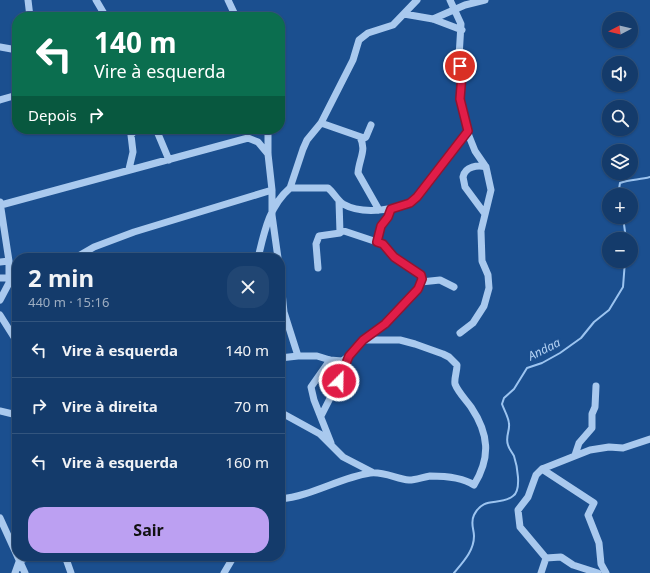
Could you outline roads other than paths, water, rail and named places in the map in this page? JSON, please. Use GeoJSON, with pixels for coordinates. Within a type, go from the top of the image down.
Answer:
{"type":"FeatureCollection","features":[{"type":"Feature","properties":{"kind":"street"},"geometry":{"type":"LineString","coordinates":[[28,0],[29,12]]}},
{"type":"Feature","properties":{"kind":"street"},"geometry":{"type":"LineString","coordinates":[[96,0],[103,12]]}},
{"type":"Feature","properties":{"kind":"street"},"geometry":{"type":"LineString","coordinates":[[228,0],[234,12]]}},
{"type":"Feature","properties":{"kind":"street"},"geometry":{"type":"LineString","coordinates":[[259,253],[264,229],[276,204],[290,188],[307,140],[321,123],[353,60],[359,40],[368,33],[393,25],[417,0]]}},
{"type":"Feature","properties":{"kind":"street"},"geometry":{"type":"LineString","coordinates":[[450,0],[460,19],[462,30],[459,57],[462,74],[460,99],[470,142],[486,168],[491,190],[481,231],[483,265],[489,282],[489,288],[484,306],[473,323],[460,332]]}},
{"type":"Feature","properties":{"kind":"street"},"geometry":{"type":"LineString","coordinates":[[433,19],[471,3],[485,0]]}},
{"type":"Feature","properties":{"kind":"street"},"geometry":{"type":"LineString","coordinates":[[404,14],[433,19],[462,30]]}},
{"type":"Feature","properties":{"kind":"street"},"geometry":{"type":"LineString","coordinates":[[0,47],[12,49]]}},
{"type":"Feature","properties":{"kind":"street"},"geometry":{"type":"LineString","coordinates":[[0,100],[12,96]]}},
{"type":"Feature","properties":{"kind":"street"},"geometry":{"type":"LineString","coordinates":[[321,123],[360,137],[366,137],[371,125]]}},
{"type":"Feature","properties":{"kind":"street"},"geometry":{"type":"LineString","coordinates":[[290,188],[328,188],[339,201],[354,208],[379,210],[391,209],[410,203],[417,197],[468,131]]}},
{"type":"Feature","properties":{"kind":"street"},"geometry":{"type":"LineString","coordinates":[[129,169],[133,152],[132,134]]}},
{"type":"Feature","properties":{"kind":"street"},"geometry":{"type":"LineString","coordinates":[[158,134],[169,160]]}},
{"type":"Feature","properties":{"kind":"street"},"geometry":{"type":"LineString","coordinates":[[258,142],[267,134]]}},
{"type":"Feature","properties":{"kind":"street"},"geometry":{"type":"LineString","coordinates":[[268,134],[268,154],[272,190],[272,215],[277,253]]}},
{"type":"Feature","properties":{"kind":"street"},"geometry":{"type":"LineString","coordinates":[[360,137],[364,143],[364,151],[358,173],[379,210]]}},
{"type":"Feature","properties":{"kind":"street"},"geometry":{"type":"LineString","coordinates":[[0,300],[12,280],[0,203],[169,160],[248,138],[258,142],[268,154]]}},
{"type":"Feature","properties":{"kind":"street"},"geometry":{"type":"LineString","coordinates":[[485,214],[465,187],[463,177],[467,170],[474,167],[486,168]]}},
{"type":"Feature","properties":{"kind":"street"},"geometry":{"type":"LineString","coordinates":[[84,253],[134,232],[272,190]]}},
{"type":"Feature","properties":{"kind":"street"},"geometry":{"type":"LineString","coordinates":[[318,268],[317,239],[323,235],[338,234],[341,230],[339,201]]}},
{"type":"Feature","properties":{"kind":"street"},"geometry":{"type":"LineString","coordinates":[[377,242],[381,226],[388,217],[391,209]]}},
{"type":"Feature","properties":{"kind":"street"},"geometry":{"type":"LineString","coordinates":[[285,357],[317,356],[330,360],[342,360],[349,356],[363,340],[385,324],[418,289],[421,282],[421,275],[394,257],[383,244],[341,230]]}},
{"type":"Feature","properties":{"kind":"street"},"geometry":{"type":"LineString","coordinates":[[0,248],[6,240]]}},
{"type":"Feature","properties":{"kind":"street"},"geometry":{"type":"LineString","coordinates":[[262,242],[276,240]]}},
{"type":"Feature","properties":{"kind":"street"},"geometry":{"type":"LineString","coordinates":[[0,262],[9,261]]}},
{"type":"Feature","properties":{"kind":"street"},"geometry":{"type":"LineString","coordinates":[[0,278],[12,280]]}},
{"type":"Feature","properties":{"kind":"street"},"geometry":{"type":"LineString","coordinates":[[421,282],[440,280],[454,287]]}},
{"type":"Feature","properties":{"kind":"street"},"geometry":{"type":"LineString","coordinates":[[0,315],[12,334]]}},
{"type":"Feature","properties":{"kind":"street"},"geometry":{"type":"LineString","coordinates":[[285,315],[298,356]]}},
{"type":"Feature","properties":{"kind":"street"},"geometry":{"type":"LineString","coordinates":[[285,415],[320,434],[343,457],[372,472],[409,480],[430,476],[465,479],[474,485],[483,470],[486,459],[485,442],[480,421],[457,387],[455,380],[457,365],[454,360],[443,354],[400,340],[363,340]]}},
{"type":"Feature","properties":{"kind":"street"},"geometry":{"type":"LineString","coordinates":[[321,416],[345,369],[349,356]]}},
{"type":"Feature","properties":{"kind":"street"},"geometry":{"type":"LineString","coordinates":[[330,360],[311,387],[314,400],[332,446]]}},
{"type":"Feature","properties":{"kind":"street"},"geometry":{"type":"LineString","coordinates":[[576,455],[579,443],[592,428],[592,414],[596,405],[596,386]]}},
{"type":"Feature","properties":{"kind":"street"},"geometry":{"type":"LineString","coordinates":[[0,411],[12,414]]}},
{"type":"Feature","properties":{"kind":"street"},"geometry":{"type":"LineString","coordinates":[[598,573],[573,565],[561,557],[549,560],[546,558],[524,532],[518,518],[519,507],[528,497],[536,475],[542,469],[576,455],[600,448],[623,448],[650,439]]}},
{"type":"Feature","properties":{"kind":"street"},"geometry":{"type":"LineString","coordinates":[[542,469],[594,503],[588,515],[599,543],[601,564],[606,573]]}},
{"type":"Feature","properties":{"kind":"street"},"geometry":{"type":"LineString","coordinates":[[285,499],[298,497],[372,472]]}},
{"type":"Feature","properties":{"kind":"street"},"geometry":{"type":"LineString","coordinates":[[0,518],[12,546]]}},
{"type":"Feature","properties":{"kind":"street"},"geometry":{"type":"LineString","coordinates":[[541,573],[546,558]]}},
{"type":"Feature","properties":{"kind":"street"},"geometry":{"type":"LineString","coordinates":[[67,561],[71,573]]}},
{"type":"Feature","properties":{"kind":"street"},"geometry":{"type":"LineString","coordinates":[[224,573],[231,561]]}},
{"type":"Feature","properties":{"kind":"street"},"geometry":{"type":"LineString","coordinates":[[15,573],[19,562]]}},
{"type":"Feature","properties":{"kind":"street"},"geometry":{"type":"LineString","coordinates":[[19,562],[25,573]]}},
{"type":"Feature","properties":{"kind":"waterway","name":"Andaa"},"geometry":{"type":"LineString","coordinates":[[619,188],[620,183],[650,177]]}},
{"type":"Feature","properties":{"kind":"waterway","name":"Andaa"},"geometry":{"type":"LineString","coordinates":[[624,224],[625,232]]}},
{"type":"Feature","properties":{"kind":"waterway","name":"Andaa"},"geometry":{"type":"LineString","coordinates":[[454,573],[461,565],[472,547],[474,541],[472,521],[478,509],[487,503],[508,499],[516,493],[518,477],[514,456],[507,442],[509,422],[502,404],[504,398],[514,389],[527,368],[542,363],[560,353],[581,338],[594,322],[609,310],[623,287],[624,268]]}}]}
